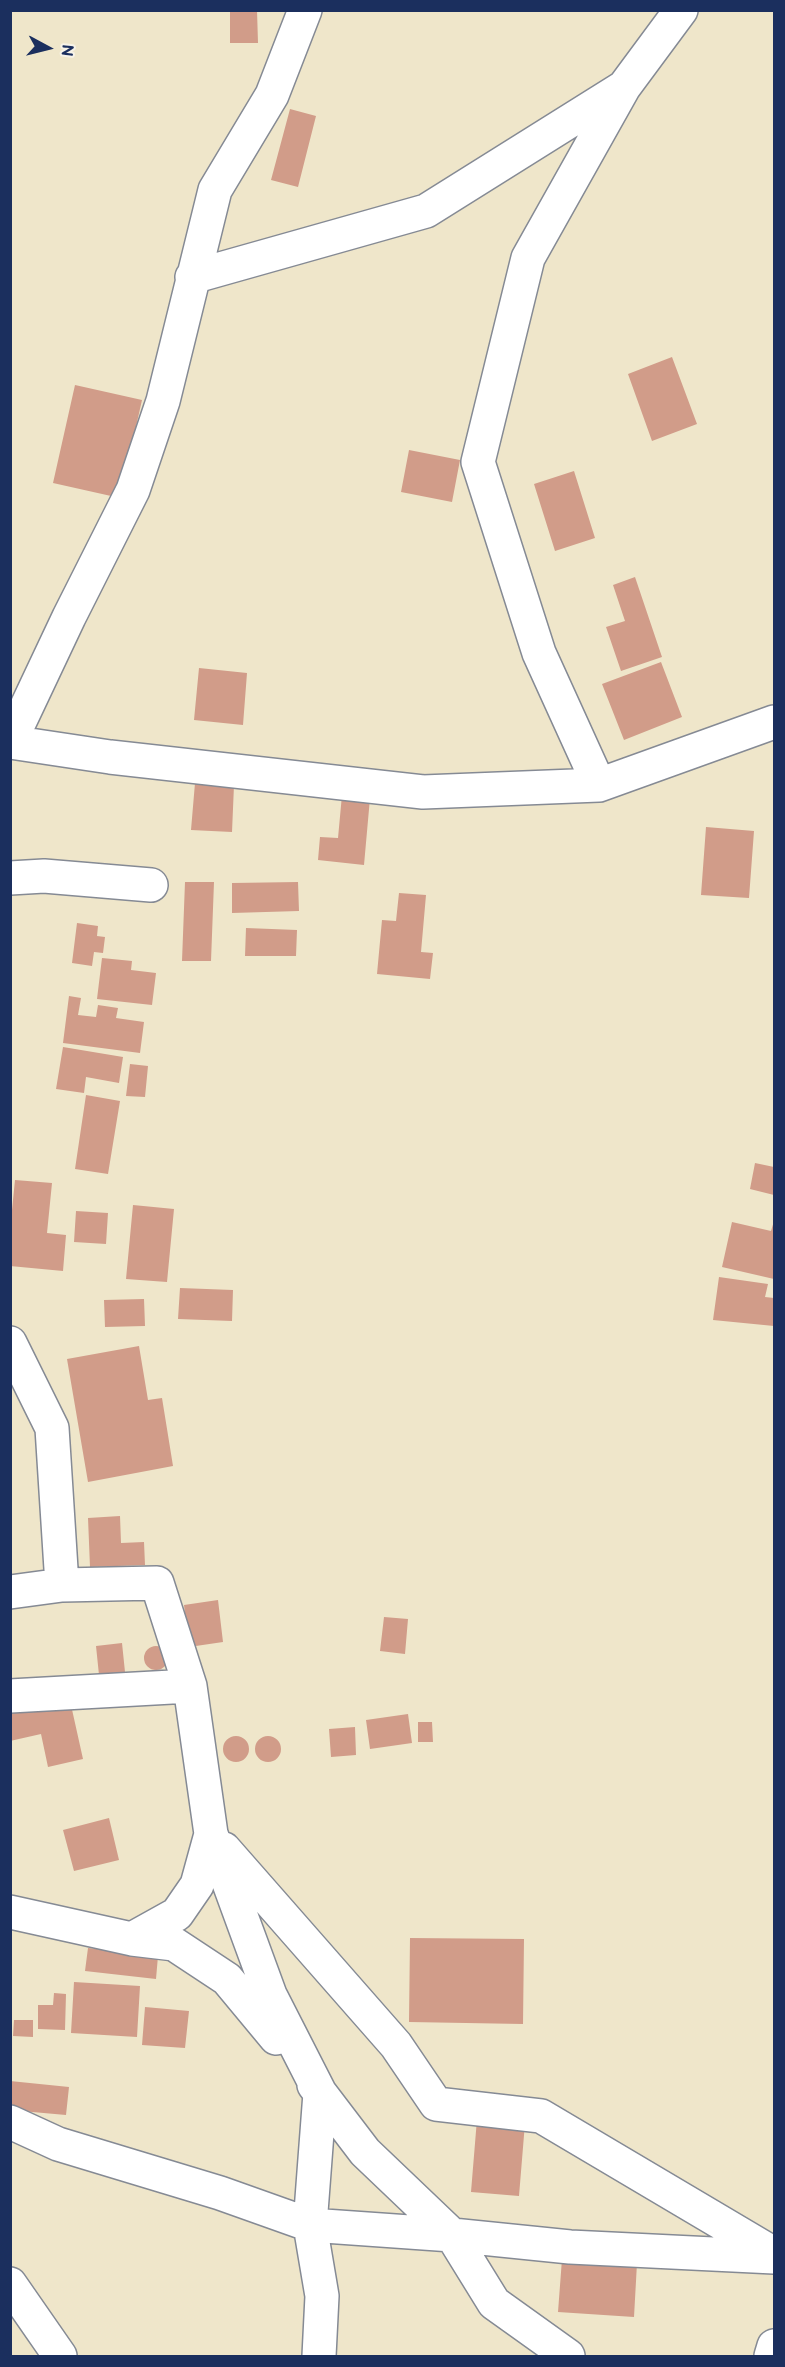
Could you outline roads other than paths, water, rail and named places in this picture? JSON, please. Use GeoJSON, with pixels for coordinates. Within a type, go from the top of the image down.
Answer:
{"type":"FeatureCollection","features":[{"type":"Feature","properties":{"kind":"street"},"geometry":{"type":"LineString","coordinates":[[305,10],[272,95],[214,190],[163,401],[133,490],[69,616],[10,742],[110,757],[423,792],[599,785],[774,722]]}},
{"type":"Feature","properties":{"kind":"street"},"geometry":{"type":"LineString","coordinates":[[599,785],[539,653],[478,462],[528,258],[624,87],[681,10]]}},
{"type":"Feature","properties":{"kind":"street"},"geometry":{"type":"LineString","coordinates":[[192,277],[426,211],[624,87]]}},
{"type":"Feature","properties":{"kind":"street"},"geometry":{"type":"LineString","coordinates":[[10,878],[44,876],[151,885]]}},
{"type":"Feature","properties":{"kind":"street"},"geometry":{"type":"LineString","coordinates":[[10,1343],[52,1428],[62,1585]]}},
{"type":"Feature","properties":{"kind":"street"},"geometry":{"type":"LineString","coordinates":[[10,1592],[62,1585],[157,1583],[190,1686],[211,1834],[270,1995],[320,2093],[310,2225],[322,2296],[319,2356]]}},
{"type":"Feature","properties":{"kind":"street"},"geometry":{"type":"LineString","coordinates":[[10,1696],[190,1686]]}},
{"type":"Feature","properties":{"kind":"street"},"geometry":{"type":"LineString","coordinates":[[132,1939],[177,1914],[196,1885],[211,1834]]}},
{"type":"Feature","properties":{"kind":"street"},"geometry":{"type":"LineString","coordinates":[[211,1834],[396,2045],[436,2104],[541,2116],[774,2256]]}},
{"type":"Feature","properties":{"kind":"street"},"geometry":{"type":"LineString","coordinates":[[10,1912],[132,1939],[174,1944],[227,1979],[365,2152],[452,2235],[495,2303],[568,2356]]}},
{"type":"Feature","properties":{"kind":"street"},"geometry":{"type":"LineString","coordinates":[[10,2122],[58,2144],[220,2193],[310,2225],[452,2235],[570,2247],[774,2256]]}},
{"type":"Feature","properties":{"kind":"street"},"geometry":{"type":"LineString","coordinates":[[10,2284],[60,2356]]}},
{"type":"Feature","properties":{"kind":"street"},"geometry":{"type":"LineString","coordinates":[[771,2356],[774,2346]]}}]}
